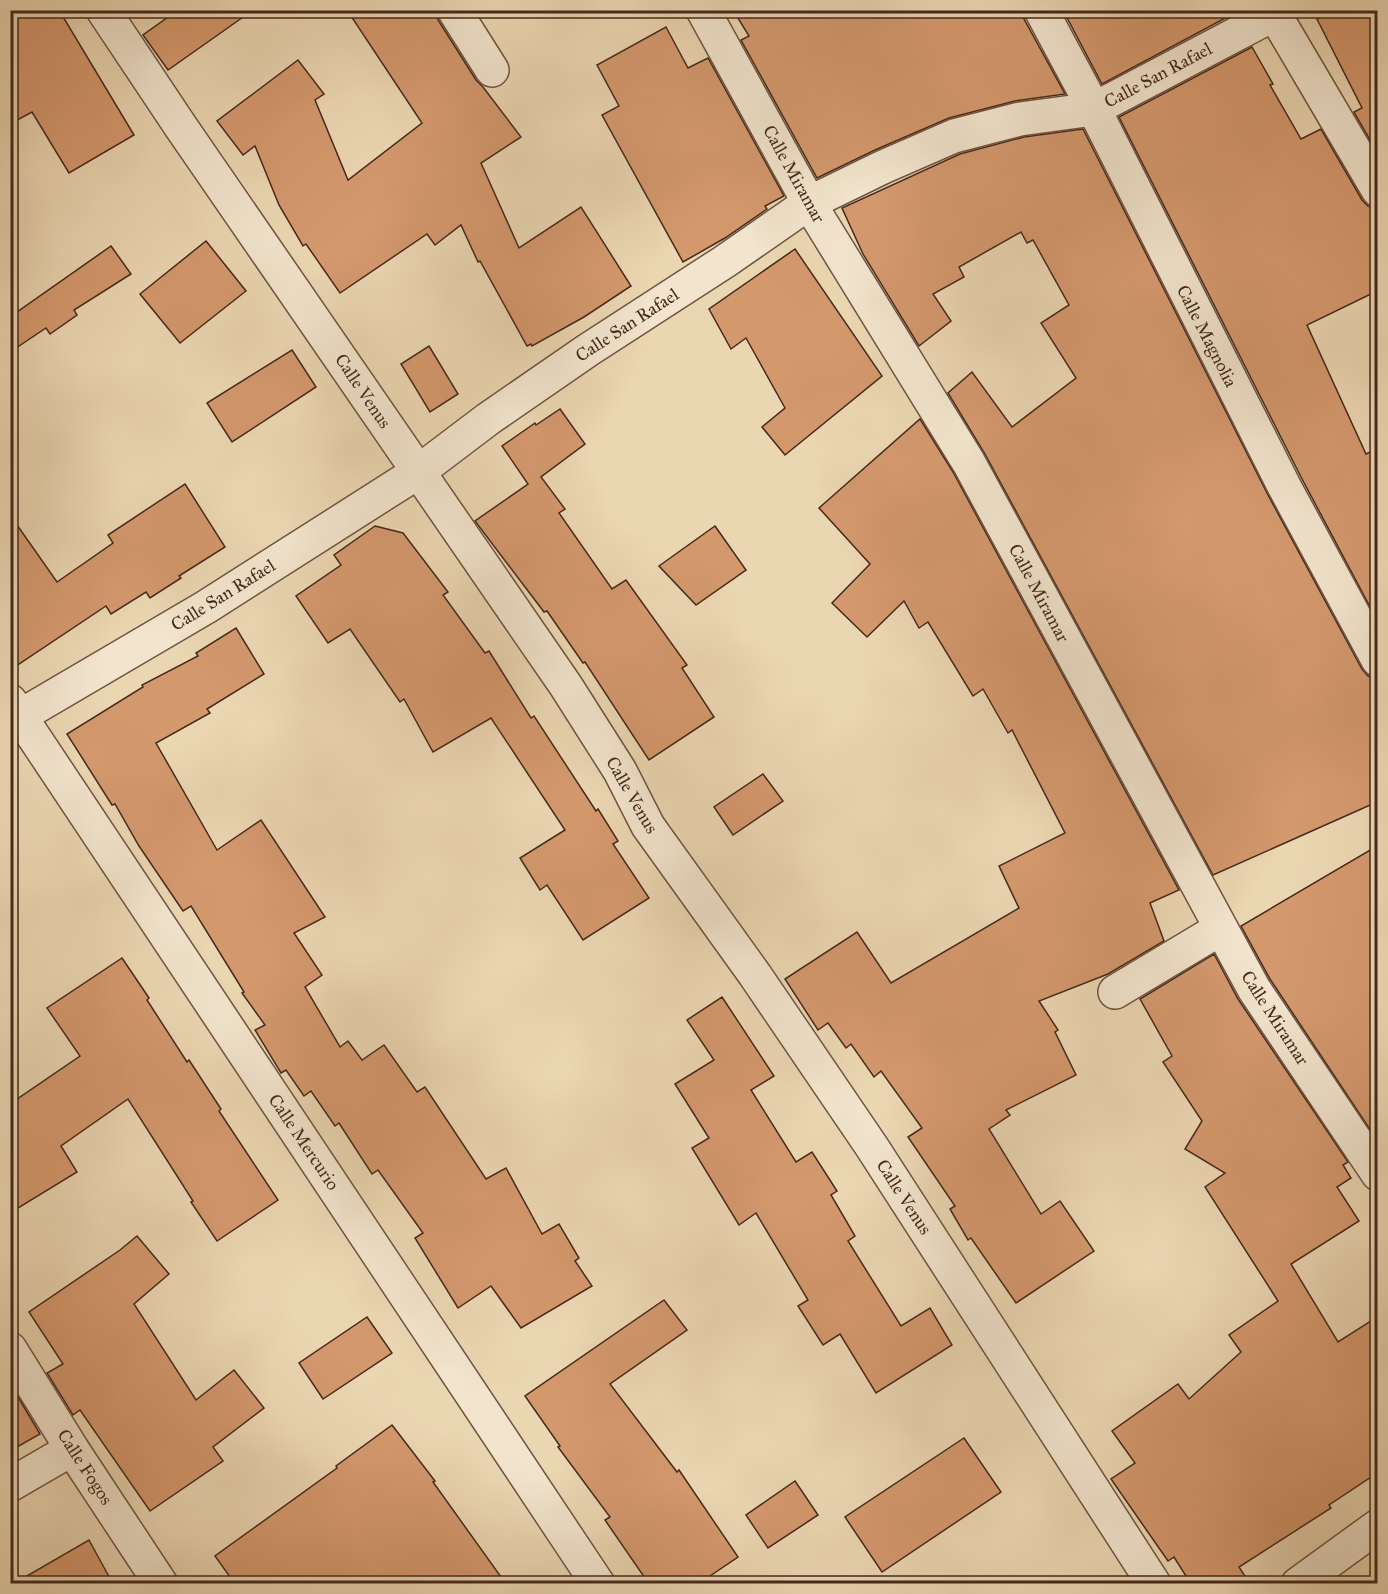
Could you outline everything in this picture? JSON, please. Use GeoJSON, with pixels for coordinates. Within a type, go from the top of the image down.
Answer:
{"type":"FeatureCollection","features":[{"type":"Feature","properties":{"kind":"street","name":"Calle Venus"},"geometry":{"type":"LineString","coordinates":[[103,10],[566,686],[620,771],[648,826],[761,984],[872,1147],[1154,1584]]}},
{"type":"Feature","properties":{"kind":"street"},"geometry":{"type":"LineString","coordinates":[[454,10],[492,70]]}},
{"type":"Feature","properties":{"kind":"street","name":"Calle Miramar"},"geometry":{"type":"LineString","coordinates":[[704,10],[808,203],[969,463],[1254,990],[1377,1174]]}},
{"type":"Feature","properties":{"kind":"street","name":"Calle Magnolia"},"geometry":{"type":"LineString","coordinates":[[1041,10],[1094,109],[1284,486],[1377,660]]}},
{"type":"Feature","properties":{"kind":"street","name":"Calle San Rafael"},"geometry":{"type":"LineString","coordinates":[[14,713],[206,607],[418,472],[516,400],[724,262],[808,203],[954,136],[1020,119],[1094,109],[1276,12]]}},
{"type":"Feature","properties":{"kind":"street"},"geometry":{"type":"LineString","coordinates":[[1276,12],[1377,190]]}},
{"type":"Feature","properties":{"kind":"street","name":"Calle Mercurio"},"geometry":{"type":"LineString","coordinates":[[14,713],[598,1584]]}},
{"type":"Feature","properties":{"kind":"street"},"geometry":{"type":"LineString","coordinates":[[1115,992],[1220,928]]}},
{"type":"Feature","properties":{"kind":"street","name":"Calle Fogos"},"geometry":{"type":"LineString","coordinates":[[10,1349],[72,1449],[161,1584]]}},
{"type":"Feature","properties":{"kind":"street"},"geometry":{"type":"LineString","coordinates":[[10,1485],[72,1449]]}},
{"type":"Feature","properties":{"kind":"street"},"geometry":{"type":"LineString","coordinates":[[1298,1584],[1377,1526]]}},
{"type":"Feature","properties":{"kind":"building"},"geometry":{"type":"Polygon","coordinates":[[[23,10],[59,10],[134,135],[69,173],[32,112],[10,124],[10,18],[23,10]]]}},
{"type":"Feature","properties":{"kind":"building"},"geometry":{"type":"Polygon","coordinates":[[[178,10],[253,10],[168,70],[143,35],[178,10]]]}},
{"type":"Feature","properties":{"kind":"building"},"geometry":{"type":"Polygon","coordinates":[[[347,10],[435,10],[438,20],[476,80],[521,137],[481,163],[519,248],[581,207],[631,286],[584,317],[532,346],[531,344],[527,346],[480,261],[478,262],[461,225],[435,245],[427,234],[340,293],[306,244],[303,246],[279,205],[255,146],[243,155],[217,121],[298,60],[324,94],[315,100],[348,180],[422,123],[347,10]]]}},
{"type":"Feature","properties":{"kind":"building"},"geometry":{"type":"Polygon","coordinates":[[[733,10],[1022,10],[1024,19],[1065,94],[1015,101],[949,118],[817,178],[741,40],[749,36],[733,10]]]}},
{"type":"Feature","properties":{"kind":"building"},"geometry":{"type":"Polygon","coordinates":[[[1063,10],[1231,10],[1233,14],[1102,84],[1063,10]]]}},
{"type":"Feature","properties":{"kind":"building"},"geometry":{"type":"Polygon","coordinates":[[[1335,10],[1368,10],[1377,30],[1377,152],[1354,112],[1362,108],[1317,19],[1335,10]]]}},
{"type":"Feature","properties":{"kind":"building"},"geometry":{"type":"Polygon","coordinates":[[[666,27],[688,68],[708,58],[784,196],[765,206],[767,209],[725,238],[683,262],[602,115],[619,106],[597,65],[666,27]]]}},
{"type":"Feature","properties":{"kind":"building"},"geometry":{"type":"Polygon","coordinates":[[[1252,47],[1273,84],[1270,85],[1301,139],[1321,129],[1362,200],[1368,206],[1377,209],[1377,291],[1307,325],[1366,454],[1377,449],[1377,620],[1301,477],[1119,117],[1252,47]]]}},
{"type":"Feature","properties":{"kind":"building"},"geometry":{"type":"Polygon","coordinates":[[[1083,129],[1268,495],[1362,669],[1368,676],[1377,679],[1377,802],[1213,875],[985,454],[948,393],[972,372],[1012,427],[1076,378],[1041,323],[1069,305],[1033,240],[1027,243],[1021,232],[959,267],[964,277],[933,294],[951,321],[919,346],[863,254],[842,208],[960,154],[1024,137],[1083,129]]]}},
{"type":"Feature","properties":{"kind":"building"},"geometry":{"type":"Polygon","coordinates":[[[206,241],[246,291],[180,343],[140,294],[206,241]]]}},
{"type":"Feature","properties":{"kind":"building"},"geometry":{"type":"Polygon","coordinates":[[[111,246],[131,274],[74,310],[77,315],[50,334],[46,328],[16,348],[10,340],[10,317],[111,246]]]}},
{"type":"Feature","properties":{"kind":"building"},"geometry":{"type":"Polygon","coordinates":[[[795,249],[882,376],[785,455],[762,427],[785,408],[746,338],[731,349],[709,309],[795,249]]]}},
{"type":"Feature","properties":{"kind":"building"},"geometry":{"type":"Polygon","coordinates":[[[429,346],[458,394],[430,412],[401,364],[429,346]]]}},
{"type":"Feature","properties":{"kind":"building"},"geometry":{"type":"Polygon","coordinates":[[[292,350],[316,387],[232,442],[207,403],[292,350]]]}},
{"type":"Feature","properties":{"kind":"building"},"geometry":{"type":"Polygon","coordinates":[[[560,409],[585,444],[541,477],[565,509],[559,513],[612,589],[626,580],[687,665],[682,668],[714,717],[649,760],[585,662],[583,663],[547,611],[544,612],[475,521],[528,484],[502,446],[560,409]]]}},
{"type":"Feature","properties":{"kind":"building"},"geometry":{"type":"Polygon","coordinates":[[[920,419],[953,472],[1179,890],[1150,903],[1164,941],[1108,974],[1039,1001],[1058,1030],[1055,1032],[1076,1075],[1006,1110],[1010,1115],[989,1129],[1041,1214],[1060,1201],[1094,1251],[1016,1303],[971,1238],[968,1240],[950,1209],[955,1206],[908,1137],[922,1128],[881,1071],[874,1077],[851,1044],[846,1048],[828,1023],[818,1030],[785,979],[857,932],[891,983],[1019,908],[999,866],[1065,833],[1012,730],[1008,733],[983,689],[973,696],[928,622],[919,628],[904,601],[867,637],[832,603],[870,564],[819,508],[920,419]]]}},
{"type":"Feature","properties":{"kind":"building"},"geometry":{"type":"Polygon","coordinates":[[[185,484],[225,547],[179,576],[181,578],[150,598],[146,592],[111,614],[106,606],[10,670],[10,515],[57,582],[113,543],[108,535],[185,484]]]}},
{"type":"Feature","properties":{"kind":"building"},"geometry":{"type":"Polygon","coordinates":[[[375,526],[403,533],[448,592],[443,595],[485,653],[489,651],[531,718],[534,716],[596,811],[598,809],[618,841],[613,844],[649,898],[583,940],[547,885],[540,890],[520,858],[565,830],[491,718],[433,752],[404,699],[400,702],[350,629],[328,643],[296,596],[341,565],[334,555],[375,526]]]}},
{"type":"Feature","properties":{"kind":"building"},"geometry":{"type":"Polygon","coordinates":[[[715,526],[746,570],[696,605],[659,566],[715,526]]]}},
{"type":"Feature","properties":{"kind":"building"},"geometry":{"type":"Polygon","coordinates":[[[236,628],[264,674],[207,709],[210,713],[156,743],[217,850],[261,820],[325,917],[294,933],[322,975],[305,987],[340,1047],[348,1041],[362,1060],[384,1045],[417,1092],[425,1087],[486,1179],[506,1168],[542,1234],[559,1224],[579,1258],[575,1261],[592,1286],[521,1328],[491,1286],[458,1308],[415,1238],[423,1233],[378,1170],[372,1174],[339,1123],[335,1126],[311,1091],[304,1096],[286,1070],[281,1073],[255,1030],[265,1025],[242,993],[244,992],[191,906],[183,911],[67,734],[143,687],[142,685],[198,656],[196,653],[236,628]]]}},
{"type":"Feature","properties":{"kind":"building"},"geometry":{"type":"Polygon","coordinates":[[[763,774],[783,801],[733,835],[714,807],[763,774]]]}},
{"type":"Feature","properties":{"kind":"building"},"geometry":{"type":"Polygon","coordinates":[[[1377,846],[1377,1140],[1270,979],[1241,926],[1377,846]]]}},
{"type":"Feature","properties":{"kind":"building"},"geometry":{"type":"Polygon","coordinates":[[[1214,954],[1238,999],[1348,1162],[1343,1165],[1351,1178],[1337,1187],[1359,1221],[1291,1264],[1338,1342],[1377,1317],[1377,1473],[1329,1505],[1331,1508],[1239,1567],[1250,1584],[1191,1584],[1174,1557],[1168,1561],[1111,1479],[1135,1463],[1112,1431],[1178,1384],[1189,1399],[1241,1352],[1229,1335],[1278,1301],[1205,1187],[1225,1173],[1185,1149],[1202,1121],[1163,1062],[1172,1056],[1140,999],[1214,954]]]}},
{"type":"Feature","properties":{"kind":"building"},"geometry":{"type":"Polygon","coordinates":[[[122,958],[278,1200],[217,1241],[128,1099],[61,1146],[77,1172],[10,1213],[10,1104],[80,1056],[47,1008],[122,958]]]}},
{"type":"Feature","properties":{"kind":"building"},"geometry":{"type":"Polygon","coordinates":[[[722,997],[774,1076],[751,1090],[796,1162],[812,1152],[837,1191],[831,1195],[855,1236],[848,1241],[901,1326],[930,1308],[952,1345],[876,1393],[840,1334],[823,1345],[798,1306],[808,1300],[756,1213],[739,1225],[692,1148],[709,1138],[675,1084],[714,1060],[687,1020],[722,997]]]}},
{"type":"Feature","properties":{"kind":"building"},"geometry":{"type":"Polygon","coordinates":[[[137,1236],[169,1274],[134,1304],[196,1400],[234,1370],[264,1408],[213,1447],[223,1461],[150,1511],[80,1410],[73,1415],[47,1373],[63,1364],[29,1312],[137,1236]]]}},
{"type":"Feature","properties":{"kind":"building"},"geometry":{"type":"Polygon","coordinates":[[[664,1300],[687,1330],[610,1384],[677,1472],[679,1470],[738,1557],[698,1584],[649,1584],[605,1520],[610,1517],[558,1447],[560,1446],[525,1396],[664,1300]]]}},
{"type":"Feature","properties":{"kind":"building"},"geometry":{"type":"Polygon","coordinates":[[[367,1317],[392,1353],[323,1399],[299,1363],[367,1317]]]}},
{"type":"Feature","properties":{"kind":"building"},"geometry":{"type":"Polygon","coordinates":[[[15,1392],[40,1434],[10,1451],[10,1395],[15,1392]]]}},
{"type":"Feature","properties":{"kind":"building"},"geometry":{"type":"Polygon","coordinates":[[[392,1425],[435,1481],[433,1482],[506,1584],[235,1584],[215,1556],[337,1468],[336,1466],[392,1425]]]}},
{"type":"Feature","properties":{"kind":"building"},"geometry":{"type":"Polygon","coordinates":[[[964,1438],[1001,1492],[882,1572],[845,1517],[964,1438]]]}},
{"type":"Feature","properties":{"kind":"building"},"geometry":{"type":"Polygon","coordinates":[[[795,1481],[818,1515],[768,1548],[746,1515],[795,1481]]]}},
{"type":"Feature","properties":{"kind":"building"},"geometry":{"type":"Polygon","coordinates":[[[89,1540],[113,1584],[13,1584],[89,1540]]]}}]}
